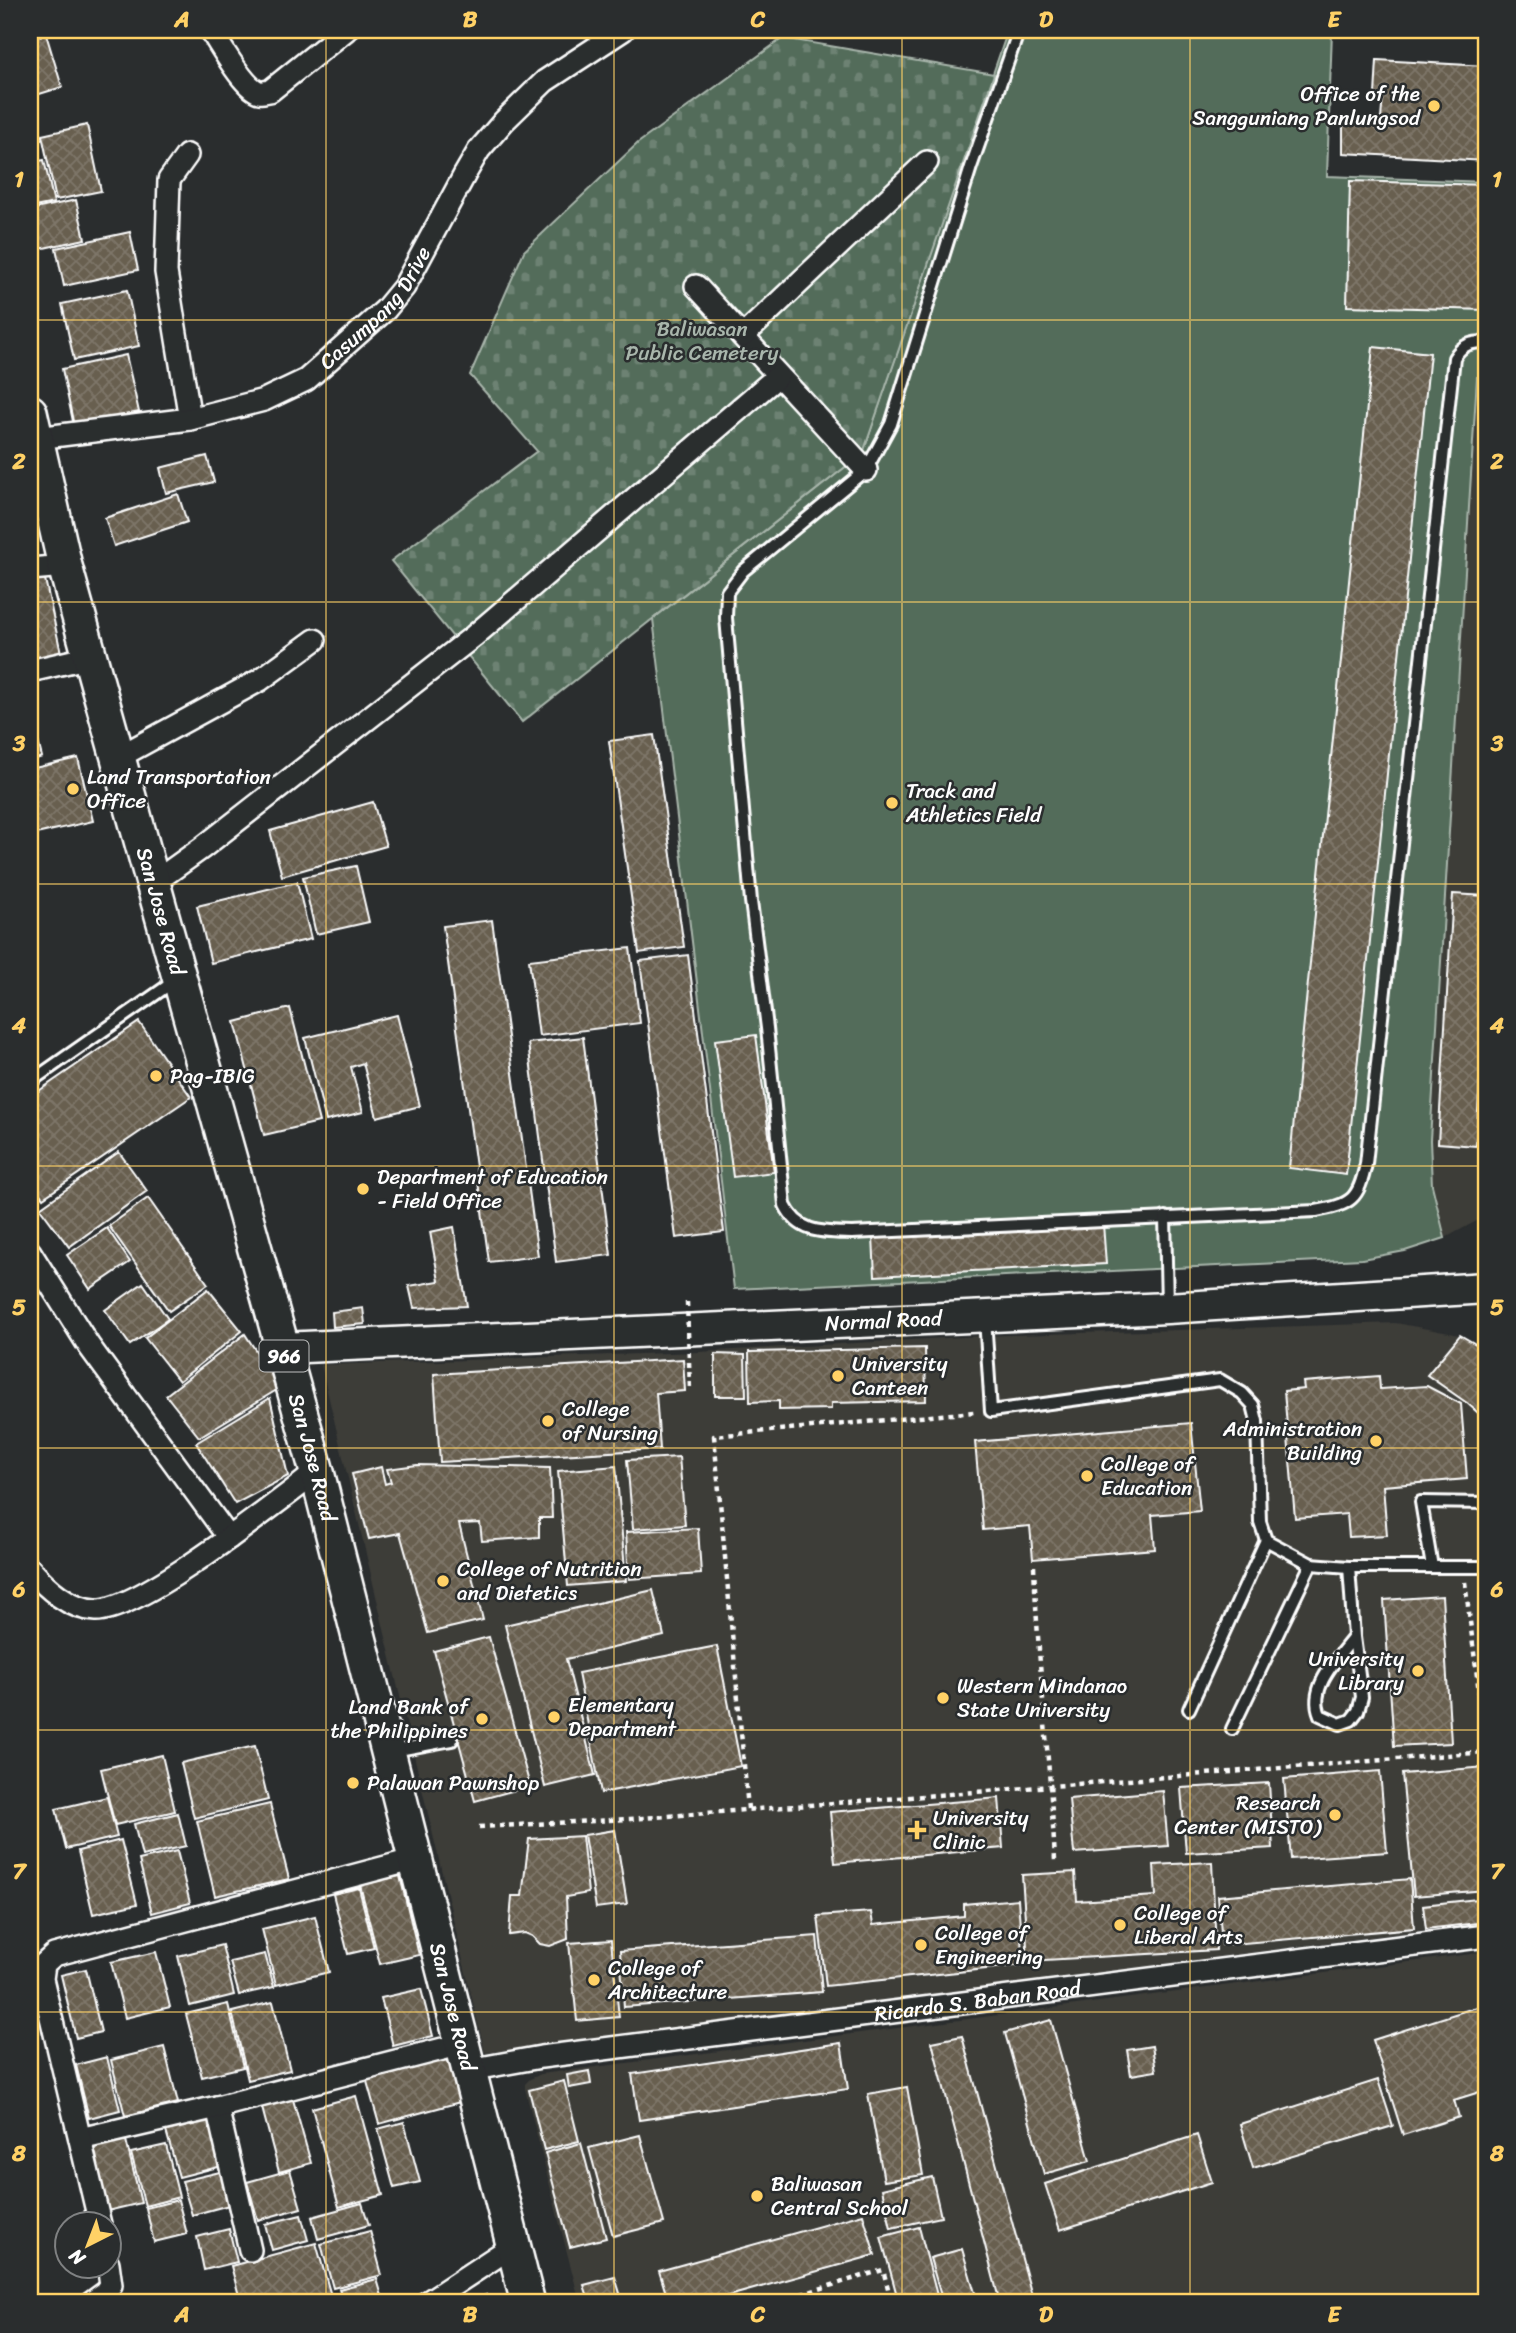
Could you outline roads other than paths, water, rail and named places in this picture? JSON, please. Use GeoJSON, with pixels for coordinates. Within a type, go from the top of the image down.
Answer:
{"type":"FeatureCollection","features":[{"type":"Feature","properties":{"kind":"main road","name":"San Jose Road"},"geometry":{"type":"LineString","coordinates":[[33,425],[65,566],[117,758],[317,1472],[528,2303]]}},
{"type":"Feature","properties":{"kind":"street"},"geometry":{"type":"LineString","coordinates":[[210,30],[248,85],[263,92],[270,90],[346,30]]}},
{"type":"Feature","properties":{"kind":"street","name":"Casumpang Drive"},"geometry":{"type":"LineString","coordinates":[[33,425],[190,419],[264,400],[306,380],[384,310],[404,287],[480,150],[545,81],[623,30]]}},
{"type":"Feature","properties":{"kind":"street"},"geometry":{"type":"LineString","coordinates":[[187,155],[169,180],[166,272],[190,419]]}},
{"type":"Feature","properties":{"kind":"street"},"geometry":{"type":"LineString","coordinates":[[743,336],[927,162]]}},
{"type":"Feature","properties":{"kind":"street"},"geometry":{"type":"LineString","coordinates":[[696,286],[866,470]]}},
{"type":"Feature","properties":{"kind":"street"},"geometry":{"type":"LineString","coordinates":[[152,884],[474,636],[778,376]]}},
{"type":"Feature","properties":{"kind":"street"},"geometry":{"type":"LineString","coordinates":[[30,569],[65,566]]}},
{"type":"Feature","properties":{"kind":"street"},"geometry":{"type":"LineString","coordinates":[[117,758],[260,680],[315,640]]}},
{"type":"Feature","properties":{"kind":"street"},"geometry":{"type":"LineString","coordinates":[[30,671],[90,657]]}},
{"type":"Feature","properties":{"kind":"street"},"geometry":{"type":"LineString","coordinates":[[30,1252],[89,1346],[229,1538]]}},
{"type":"Feature","properties":{"kind":"street","name":"Normal Road"},"geometry":{"type":"LineString","coordinates":[[282,1348],[1167,1308],[1486,1288]]}},
{"type":"Feature","properties":{"kind":"street"},"geometry":{"type":"LineString","coordinates":[[30,1569],[63,1599],[95,1610],[109,1608],[144,1594],[229,1538],[317,1472]]}},
{"type":"Feature","properties":{"kind":"street"},"geometry":{"type":"LineString","coordinates":[[97,2210],[42,1979],[44,1964],[48,1959],[54,1955],[416,1859]]}},
{"type":"Feature","properties":{"kind":"street","name":"Ricardo S. Baban Road"},"geometry":{"type":"LineString","coordinates":[[80,2138],[217,2107],[466,2057],[541,2057],[1486,1936]]}},
{"type":"Feature","properties":{"kind":"street"},"geometry":{"type":"LineString","coordinates":[[217,2107],[250,2250]]}},
{"type":"Feature","properties":{"kind":"street"},"geometry":{"type":"LineString","coordinates":[[426,2303],[513,2245]]}},
{"type":"Feature","properties":{"kind":"street"},"geometry":{"type":"LineString","coordinates":[[91,2303],[106,2292],[111,2285],[110,2280]]}},
{"type":"Feature","properties":{"kind":"lane"},"geometry":{"type":"LineString","coordinates":[[1018,30],[971,167],[891,424],[866,470],[743,571],[727,592],[725,604],[751,901],[785,1205],[791,1218],[805,1227],[825,1232],[852,1233],[1316,1211],[1343,1206],[1356,1197],[1361,1185],[1369,1136],[1454,358],[1461,347],[1486,342]]}},
{"type":"Feature","properties":{"kind":"lane"},"geometry":{"type":"LineString","coordinates":[[30,1082],[178,978]]}},
{"type":"Feature","properties":{"kind":"lane"},"geometry":{"type":"LineString","coordinates":[[1165,1217],[1167,1308]]}},
{"type":"Feature","properties":{"kind":"lane"},"geometry":{"type":"LineString","coordinates":[[985,1315],[991,1411],[1220,1380],[1242,1393],[1252,1405],[1257,1421],[1260,1522],[1266,1540],[1189,1709]]}},
{"type":"Feature","properties":{"kind":"lane"},"geometry":{"type":"LineString","coordinates":[[1432,1567],[1421,1502],[1486,1503]]}},
{"type":"Feature","properties":{"kind":"lane"},"geometry":{"type":"LineString","coordinates":[[1266,1540],[1311,1564],[1486,1567]]}},
{"type":"Feature","properties":{"kind":"lane"},"geometry":{"type":"LineString","coordinates":[[1232,1729],[1311,1564]]}},
{"type":"Feature","properties":{"kind":"lane"},"geometry":{"type":"LineString","coordinates":[[1349,1566],[1362,1697],[1358,1711],[1351,1720],[1340,1724],[1320,1715],[1315,1703],[1326,1675],[1354,1637]]}},
{"type":"Feature","properties":{"kind":"lane"},"geometry":{"type":"LineString","coordinates":[[388,1752],[452,1740]]}},
{"type":"Feature","properties":{"kind":"place","name":"Office of the Sangguniang Panlungsod"},"geometry":{"type":"Point","coordinates":[1434,106]}},
{"type":"Feature","properties":{"kind":"place","name":"Land Transportation Office"},"geometry":{"type":"Point","coordinates":[73,789]}},
{"type":"Feature","properties":{"kind":"place","name":"Track and Athletics Field"},"geometry":{"type":"Point","coordinates":[892,803]}},
{"type":"Feature","properties":{"kind":"place","name":"Pag-IBIG"},"geometry":{"type":"Point","coordinates":[156,1076]}},
{"type":"Feature","properties":{"kind":"place","name":"Department of Education - Field Office"},"geometry":{"type":"Point","coordinates":[363,1189]}},
{"type":"Feature","properties":{"kind":"place","name":"University Canteen"},"geometry":{"type":"Point","coordinates":[838,1376]}},
{"type":"Feature","properties":{"kind":"place","name":"College of Nursing"},"geometry":{"type":"Point","coordinates":[548,1421]}},
{"type":"Feature","properties":{"kind":"place","name":"Administration Building"},"geometry":{"type":"Point","coordinates":[1376,1441]}},
{"type":"Feature","properties":{"kind":"place","name":"College of Education"},"geometry":{"type":"Point","coordinates":[1087,1476]}},
{"type":"Feature","properties":{"kind":"place","name":"College of Nutrition and Dietetics"},"geometry":{"type":"Point","coordinates":[443,1581]}},
{"type":"Feature","properties":{"kind":"place","name":"University Library"},"geometry":{"type":"Point","coordinates":[1418,1671]}},
{"type":"Feature","properties":{"kind":"place","name":"Western Mindanao State University"},"geometry":{"type":"Point","coordinates":[943,1698]}},
{"type":"Feature","properties":{"kind":"place","name":"Elementary Department"},"geometry":{"type":"Point","coordinates":[554,1717]}},
{"type":"Feature","properties":{"kind":"place","name":"Land Bank of the Philippines"},"geometry":{"type":"Point","coordinates":[482,1719]}},
{"type":"Feature","properties":{"kind":"place","name":"Palawan Pawnshop"},"geometry":{"type":"Point","coordinates":[353,1783]}},
{"type":"Feature","properties":{"kind":"place","name":"Research Center (MISTO)"},"geometry":{"type":"Point","coordinates":[1335,1815]}},
{"type":"Feature","properties":{"kind":"place","name":"University Clinic"},"geometry":{"type":"Point","coordinates":[917,1830]}},
{"type":"Feature","properties":{"kind":"place","name":"College of Liberal Arts"},"geometry":{"type":"Point","coordinates":[1120,1925]}},
{"type":"Feature","properties":{"kind":"place","name":"College of Engineering"},"geometry":{"type":"Point","coordinates":[921,1945]}},
{"type":"Feature","properties":{"kind":"place","name":"College of Architecture"},"geometry":{"type":"Point","coordinates":[594,1980]}},
{"type":"Feature","properties":{"kind":"place","name":"Baliwasan Central School"},"geometry":{"type":"Point","coordinates":[757,2196]}},
{"type":"Feature","properties":{"kind":"park label","name":"Baliwasan Public Cemetery"},"geometry":{"type":"Point","coordinates":[702,341]}}]}
